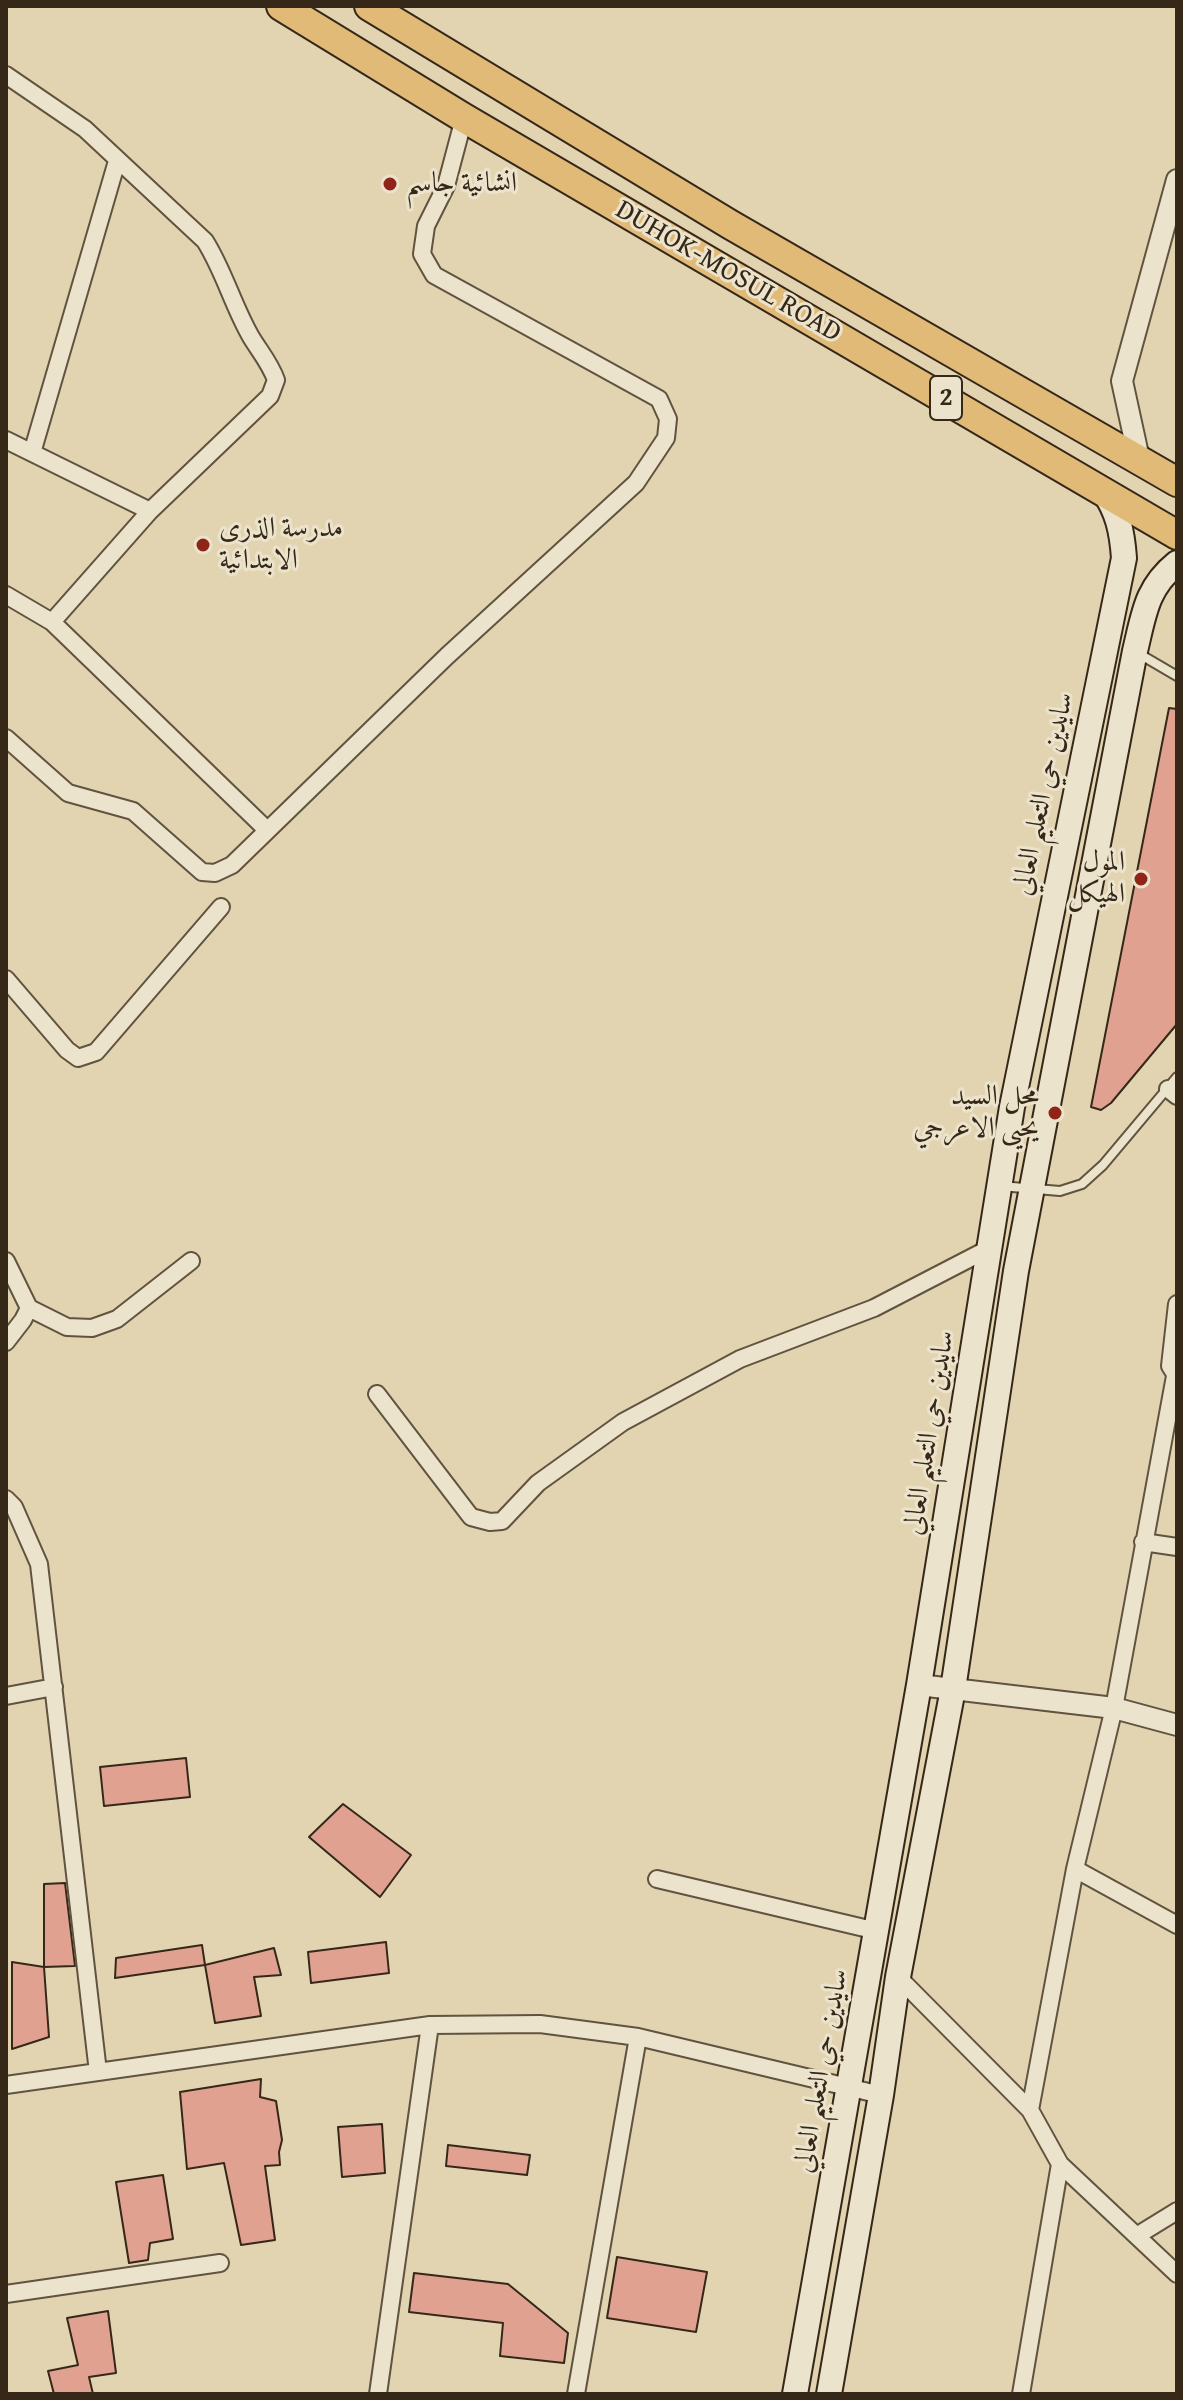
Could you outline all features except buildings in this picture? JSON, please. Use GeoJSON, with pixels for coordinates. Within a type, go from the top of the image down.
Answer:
{"type":"FeatureCollection","features":[{"type":"Feature","properties":{"kind":"highway","name":"DUHOK-MOSUL ROAD"},"geometry":{"type":"LineString","coordinates":[[281,6],[464,118],[1177,535]]}},
{"type":"Feature","properties":{"kind":"highway","name":"DUHOK-MOSUL ROAD"},"geometry":{"type":"LineString","coordinates":[[369,6],[731,225],[1177,482]]}},
{"type":"Feature","properties":{"kind":"main road","name":"سايدين حي التعليم العالي"},"geometry":{"type":"LineString","coordinates":[[795,2394],[919,1685],[1012,1107],[1124,558],[1122,532],[1115,508],[1101,489]]}},
{"type":"Feature","properties":{"kind":"main road","name":"سايدين حي التعليم العالي"},"geometry":{"type":"LineString","coordinates":[[829,2394],[881,2095],[898,1977],[953,1689],[1016,1271],[1135,651],[1146,603],[1153,588],[1177,563]]}},
{"type":"Feature","properties":{"kind":"street"},"geometry":{"type":"LineString","coordinates":[[6,75],[85,129],[205,241],[217,260],[251,337],[270,363],[276,380],[270,396],[150,511],[52,622]]}},
{"type":"Feature","properties":{"kind":"street"},"geometry":{"type":"LineString","coordinates":[[6,738],[68,793],[133,811],[202,872],[215,873],[232,865],[447,656],[636,483],[666,438],[668,419],[659,399],[434,275],[422,254],[426,226],[446,186],[464,118]]}},
{"type":"Feature","properties":{"kind":"street"},"geometry":{"type":"LineString","coordinates":[[32,453],[117,161]]}},
{"type":"Feature","properties":{"kind":"street"},"geometry":{"type":"LineString","coordinates":[[1139,459],[1122,381],[1177,180]]}},
{"type":"Feature","properties":{"kind":"street"},"geometry":{"type":"LineString","coordinates":[[6,440],[150,511]]}},
{"type":"Feature","properties":{"kind":"street"},"geometry":{"type":"LineString","coordinates":[[6,595],[52,622],[267,830]]}},
{"type":"Feature","properties":{"kind":"street"},"geometry":{"type":"LineString","coordinates":[[6,979],[67,1050],[78,1058],[96,1052],[221,907]]}},
{"type":"Feature","properties":{"kind":"street"},"geometry":{"type":"LineString","coordinates":[[377,1394],[471,1517],[490,1522],[502,1521],[538,1483],[623,1422],[740,1359],[874,1308],[990,1248]]}},
{"type":"Feature","properties":{"kind":"street"},"geometry":{"type":"LineString","coordinates":[[6,1261],[29,1308],[67,1327],[92,1328],[117,1319],[191,1261]]}},
{"type":"Feature","properties":{"kind":"street"},"geometry":{"type":"LineString","coordinates":[[1030,2110],[1075,1869],[1114,1708],[1176,1376],[1170,1366],[1177,1304]]}},
{"type":"Feature","properties":{"kind":"street"},"geometry":{"type":"LineString","coordinates":[[6,1342],[29,1308]]}},
{"type":"Feature","properties":{"kind":"street"},"geometry":{"type":"LineString","coordinates":[[6,1499],[14,1507],[39,1564],[98,2072]]}},
{"type":"Feature","properties":{"kind":"street"},"geometry":{"type":"LineString","coordinates":[[1143,1542],[1177,1547]]}},
{"type":"Feature","properties":{"kind":"street"},"geometry":{"type":"LineString","coordinates":[[919,1685],[1114,1708],[1177,1725]]}},
{"type":"Feature","properties":{"kind":"street"},"geometry":{"type":"LineString","coordinates":[[6,1696],[54,1687]]}},
{"type":"Feature","properties":{"kind":"street"},"geometry":{"type":"LineString","coordinates":[[1075,1869],[1177,1925]]}},
{"type":"Feature","properties":{"kind":"street"},"geometry":{"type":"LineString","coordinates":[[657,1879],[877,1931]]}},
{"type":"Feature","properties":{"kind":"street"},"geometry":{"type":"LineString","coordinates":[[898,1977],[1030,2110],[1060,2164],[1177,2274]]}},
{"type":"Feature","properties":{"kind":"street"},"geometry":{"type":"LineString","coordinates":[[6,2085],[430,2025],[540,2024],[638,2037],[881,2095]]}},
{"type":"Feature","properties":{"kind":"street"},"geometry":{"type":"LineString","coordinates":[[378,2394],[430,2025]]}},
{"type":"Feature","properties":{"kind":"street"},"geometry":{"type":"LineString","coordinates":[[576,2394],[638,2037]]}},
{"type":"Feature","properties":{"kind":"street"},"geometry":{"type":"LineString","coordinates":[[1021,2394],[1060,2164]]}},
{"type":"Feature","properties":{"kind":"street"},"geometry":{"type":"LineString","coordinates":[[1138,2235],[1177,2211]]}},
{"type":"Feature","properties":{"kind":"street"},"geometry":{"type":"LineString","coordinates":[[6,2294],[220,2263]]}},
{"type":"Feature","properties":{"kind":"lane"},"geometry":{"type":"LineString","coordinates":[[1135,651],[1177,676]]}},
{"type":"Feature","properties":{"kind":"lane"},"geometry":{"type":"LineString","coordinates":[[1000,1186],[1060,1191],[1082,1184],[1174,1087]]}},
{"type":"Feature","properties":{"kind":"place","name":"انشائية جاسم"},"geometry":{"type":"Point","coordinates":[390,184]}},
{"type":"Feature","properties":{"kind":"place","name":"مدرسة الذرى الابتدائية"},"geometry":{"type":"Point","coordinates":[203,545]}},
{"type":"Feature","properties":{"kind":"place","name":"المول الهيكل"},"geometry":{"type":"Point","coordinates":[1141,879]}},
{"type":"Feature","properties":{"kind":"place","name":"محل السيد يحيى الاعرجي"},"geometry":{"type":"Point","coordinates":[1055,1113]}}]}
